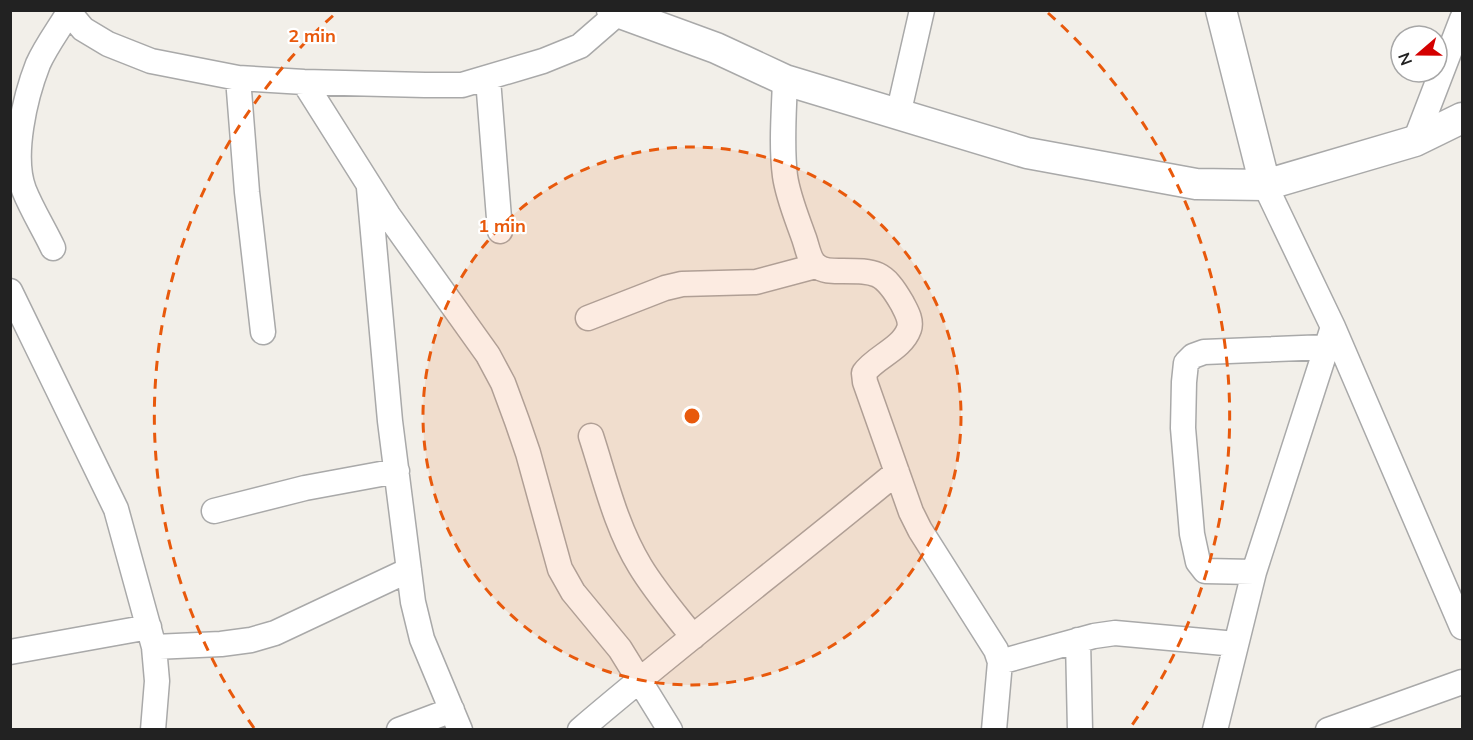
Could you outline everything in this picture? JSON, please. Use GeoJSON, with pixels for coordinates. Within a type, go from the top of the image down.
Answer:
{"type":"FeatureCollection","features":[{"type":"Feature","properties":{"kind":"street"},"geometry":{"type":"LineString","coordinates":[[898,115],[922,10]]}},
{"type":"Feature","properties":{"kind":"street"},"geometry":{"type":"LineString","coordinates":[[1221,10],[1265,185],[1330,337],[1462,627]]}},
{"type":"Feature","properties":{"kind":"street"},"geometry":{"type":"LineString","coordinates":[[53,248],[24,189],[20,174],[20,151],[29,90],[39,62],[68,11],[83,29],[100,39],[151,61],[238,78],[304,82],[462,85],[488,79],[580,46],[615,12],[716,48],[785,80],[898,115],[1027,153],[1196,184],[1265,185],[1415,141],[1462,118]]}},
{"type":"Feature","properties":{"kind":"street"},"geometry":{"type":"LineString","coordinates":[[1415,141],[1462,18]]}},
{"type":"Feature","properties":{"kind":"street"},"geometry":{"type":"LineString","coordinates":[[238,78],[247,192],[263,332]]}},
{"type":"Feature","properties":{"kind":"street"},"geometry":{"type":"LineString","coordinates":[[488,79],[500,231]]}},
{"type":"Feature","properties":{"kind":"street"},"geometry":{"type":"LineString","coordinates":[[785,80],[783,147],[786,177],[791,201],[810,257],[816,266]]}},
{"type":"Feature","properties":{"kind":"street"},"geometry":{"type":"LineString","coordinates":[[304,82],[369,185],[488,355],[503,383],[528,453],[560,569],[573,592],[620,650],[670,729]]}},
{"type":"Feature","properties":{"kind":"street"},"geometry":{"type":"LineString","coordinates":[[369,185],[397,471],[413,602],[422,639],[456,720],[399,729]]}},
{"type":"Feature","properties":{"kind":"street"},"geometry":{"type":"LineString","coordinates":[[588,318],[665,288],[682,284],[756,282],[816,266],[827,270],[867,271],[880,275],[888,282],[909,319],[909,329],[903,340],[868,367],[864,374],[868,394],[920,530],[996,650],[1000,662],[994,729]]}},
{"type":"Feature","properties":{"kind":"street"},"geometry":{"type":"LineString","coordinates":[[10,291],[116,509],[151,637],[157,681],[153,729]]}},
{"type":"Feature","properties":{"kind":"street"},"geometry":{"type":"LineString","coordinates":[[1215,729],[1254,572],[1330,337]]}},
{"type":"Feature","properties":{"kind":"street"},"geometry":{"type":"LineString","coordinates":[[1254,572],[1205,571],[1198,562],[1192,534],[1184,463],[1186,363],[1192,356],[1204,352],[1330,337]]}},
{"type":"Feature","properties":{"kind":"street"},"geometry":{"type":"LineString","coordinates":[[591,436],[620,524],[640,567],[693,637]]}},
{"type":"Feature","properties":{"kind":"street"},"geometry":{"type":"LineString","coordinates":[[214,511],[305,488],[397,471]]}},
{"type":"Feature","properties":{"kind":"street"},"geometry":{"type":"LineString","coordinates":[[580,729],[897,472]]}},
{"type":"Feature","properties":{"kind":"street"},"geometry":{"type":"LineString","coordinates":[[10,652],[151,637],[221,644],[251,640],[275,633],[409,570]]}},
{"type":"Feature","properties":{"kind":"street"},"geometry":{"type":"LineString","coordinates":[[1000,662],[1078,640],[1115,633],[1236,644]]}},
{"type":"Feature","properties":{"kind":"street"},"geometry":{"type":"LineString","coordinates":[[1078,640],[1080,729]]}},
{"type":"Feature","properties":{"kind":"street"},"geometry":{"type":"LineString","coordinates":[[1328,729],[1462,682]]}}]}
